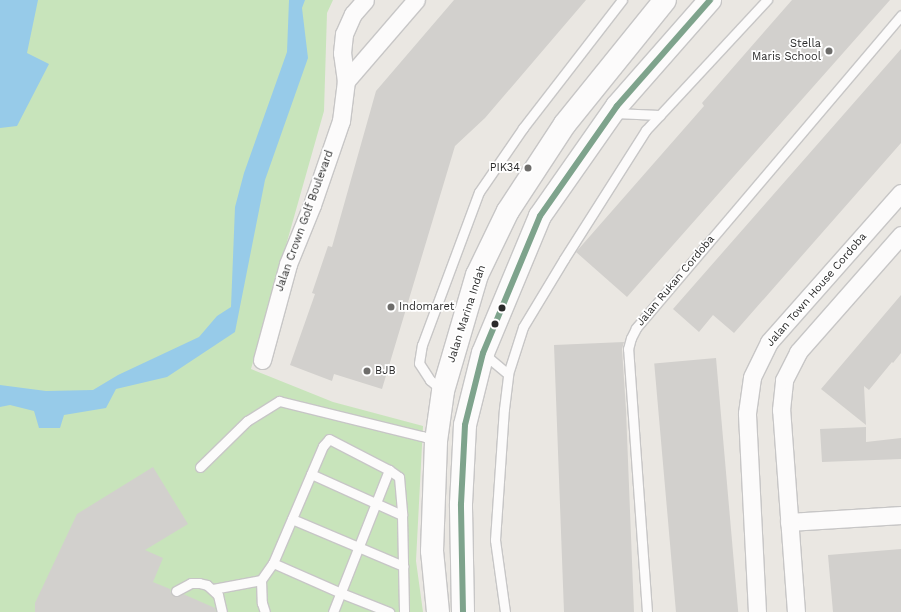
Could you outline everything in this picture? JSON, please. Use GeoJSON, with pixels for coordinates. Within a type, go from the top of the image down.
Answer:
{"type":"FeatureCollection","features":[{"type":"Feature","properties":{"kind":"main road","name":"Jalan Marina Indah"},"geometry":{"type":"LineString","coordinates":[[438,612],[432,551],[436,441],[443,391],[477,275],[508,211],[565,124],[665,0]]}},
{"type":"Feature","properties":{"kind":"main road"},"geometry":{"type":"LineString","coordinates":[[463,612],[461,504],[465,424],[483,353],[540,216],[612,113],[710,0]]}},
{"type":"Feature","properties":{"kind":"street","name":"Jalan Crown Golf Boulevard"},"geometry":{"type":"LineString","coordinates":[[262,360],[288,264],[312,205],[341,121],[346,81],[342,53],[344,34],[353,14],[365,0]]}},
{"type":"Feature","properties":{"kind":"street"},"geometry":{"type":"LineString","coordinates":[[346,81],[416,0]]}},
{"type":"Feature","properties":{"kind":"street","name":"Jalan Town House Cordoba"},"geometry":{"type":"LineString","coordinates":[[757,612],[747,413],[752,377],[769,342],[901,193]]}},
{"type":"Feature","properties":{"kind":"street"},"geometry":{"type":"LineString","coordinates":[[796,612],[781,410],[784,380],[798,352],[901,235]]}},
{"type":"Feature","properties":{"kind":"street"},"geometry":{"type":"LineString","coordinates":[[789,522],[901,515]]}},
{"type":"Feature","properties":{"kind":"lane"},"geometry":{"type":"LineString","coordinates":[[443,391],[430,380],[419,363],[422,345],[479,192],[523,128],[622,0]]}},
{"type":"Feature","properties":{"kind":"lane"},"geometry":{"type":"LineString","coordinates":[[505,612],[495,540],[504,409],[508,374],[523,326],[646,130],[767,0]]}},
{"type":"Feature","properties":{"kind":"lane","name":"Jalan Rukan Cordoba"},"geometry":{"type":"LineString","coordinates":[[647,612],[628,349],[631,338],[641,322],[901,15]]}},
{"type":"Feature","properties":{"kind":"lane"},"geometry":{"type":"LineString","coordinates":[[612,113],[660,115]]}},
{"type":"Feature","properties":{"kind":"lane"},"geometry":{"type":"LineString","coordinates":[[483,353],[508,374]]}},
{"type":"Feature","properties":{"kind":"lane"},"geometry":{"type":"LineString","coordinates":[[200,467],[247,420],[279,401],[436,441]]}},
{"type":"Feature","properties":{"kind":"lane"},"geometry":{"type":"LineString","coordinates":[[265,612],[262,603],[261,580],[273,563],[323,446],[329,439],[389,470],[400,479],[404,612]]}},
{"type":"Feature","properties":{"kind":"lane"},"geometry":{"type":"LineString","coordinates":[[333,612],[375,502],[389,470]]}},
{"type":"Feature","properties":{"kind":"lane"},"geometry":{"type":"LineString","coordinates":[[311,474],[402,515]]}},
{"type":"Feature","properties":{"kind":"lane"},"geometry":{"type":"LineString","coordinates":[[292,519],[403,566]]}},
{"type":"Feature","properties":{"kind":"lane"},"geometry":{"type":"LineString","coordinates":[[273,563],[389,612]]}},
{"type":"Feature","properties":{"kind":"lane"},"geometry":{"type":"LineString","coordinates":[[213,589],[261,580]]}},
{"type":"Feature","properties":{"kind":"lane"},"geometry":{"type":"LineString","coordinates":[[176,591],[181,587],[199,582],[213,589],[218,595],[222,612]]}},
{"type":"Feature","properties":{"kind":"green space"},"geometry":{"type":"Polygon","coordinates":[[[0,0],[333,0],[327,13],[324,111],[251,369],[333,402],[423,426],[416,561],[423,612],[0,612],[0,0]]]}},
{"type":"Feature","properties":{"kind":"water"},"geometry":{"type":"Polygon","coordinates":[[[0,0],[38,0],[27,53],[49,64],[17,126],[0,128],[0,0]]]}},
{"type":"Feature","properties":{"kind":"water"},"geometry":{"type":"Polygon","coordinates":[[[289,0],[305,0],[302,8],[308,58],[265,180],[235,332],[167,377],[116,389],[106,408],[64,415],[60,428],[39,428],[34,411],[10,405],[0,407],[0,385],[46,391],[93,390],[118,375],[199,337],[217,316],[231,307],[235,207],[244,173],[287,52],[289,0]]]}},
{"type":"Feature","properties":{"kind":"building"},"geometry":{"type":"Polygon","coordinates":[[[454,0],[586,0],[485,118],[455,146],[382,389],[334,374],[332,381],[290,365],[315,294],[312,293],[328,246],[332,247],[376,91],[454,0]]]}},
{"type":"Feature","properties":{"kind":"building"},"geometry":{"type":"Polygon","coordinates":[[[792,0],[890,0],[627,297],[576,252],[704,106],[702,103],[792,0]]]}},
{"type":"Feature","properties":{"kind":"building"},"geometry":{"type":"Polygon","coordinates":[[[901,49],[901,143],[734,333],[713,315],[699,332],[673,309],[901,49]]]}},
{"type":"Feature","properties":{"kind":"building"},"geometry":{"type":"Polygon","coordinates":[[[901,295],[901,353],[869,390],[864,386],[866,425],[821,389],[901,295]]]}},
{"type":"Feature","properties":{"kind":"building"},"geometry":{"type":"Polygon","coordinates":[[[624,342],[622,349],[626,410],[634,612],[564,612],[554,345],[624,342]]]}},
{"type":"Feature","properties":{"kind":"building"},"geometry":{"type":"Polygon","coordinates":[[[716,358],[738,612],[676,612],[654,363],[716,358]]]}},
{"type":"Feature","properties":{"kind":"building"},"geometry":{"type":"Polygon","coordinates":[[[866,427],[866,442],[901,438],[901,459],[822,462],[820,429],[866,427]]]}},
{"type":"Feature","properties":{"kind":"building"},"geometry":{"type":"Polygon","coordinates":[[[153,467],[188,524],[145,550],[163,558],[153,582],[170,589],[173,596],[183,594],[215,608],[216,612],[35,612],[35,603],[77,514],[153,467]]]}},
{"type":"Feature","properties":{"kind":"building"},"geometry":{"type":"Polygon","coordinates":[[[901,549],[901,612],[833,612],[828,555],[901,549]]]}},
{"type":"Feature","properties":{"kind":"transit line"},"geometry":{"type":"LineString","coordinates":[[463,612],[461,504],[465,425],[483,353],[540,216],[617,106],[710,0]]}},
{"type":"Feature","properties":{"kind":"place","name":"Stella Maris School"},"geometry":{"type":"Point","coordinates":[829,51]}},
{"type":"Feature","properties":{"kind":"place","name":"PIK34"},"geometry":{"type":"Point","coordinates":[528,168]}},
{"type":"Feature","properties":{"kind":"place","name":"Indomaret"},"geometry":{"type":"Point","coordinates":[391,307]}},
{"type":"Feature","properties":{"kind":"place","name":"BJB"},"geometry":{"type":"Point","coordinates":[367,371]}}]}
